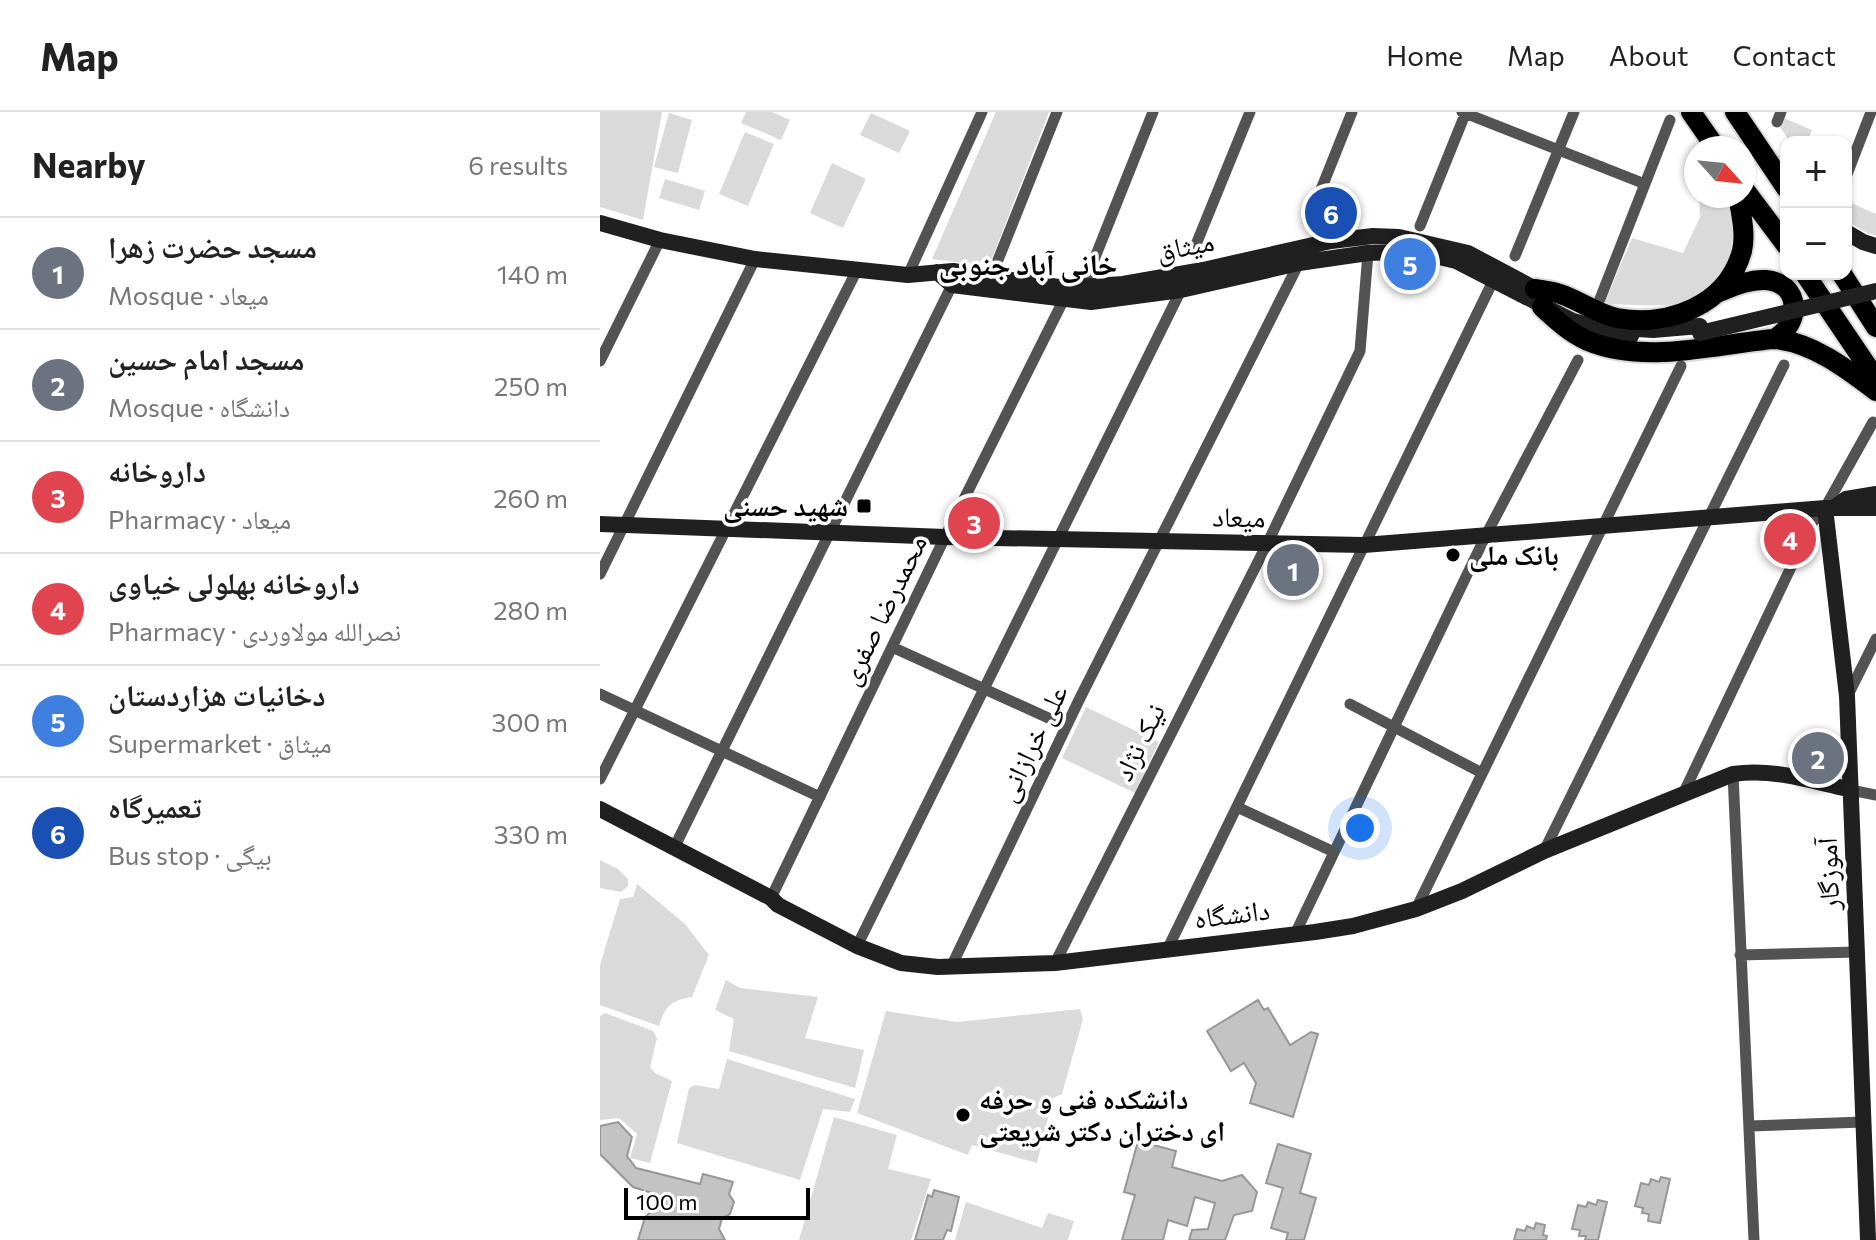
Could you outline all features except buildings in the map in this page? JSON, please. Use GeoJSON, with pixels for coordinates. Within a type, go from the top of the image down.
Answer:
{"type":"FeatureCollection","features":[{"type":"Feature","properties":{"kind":"highway"},"geometry":{"type":"LineString","coordinates":[[1691,112],[1708,136]]}},
{"type":"Feature","properties":{"kind":"highway"},"geometry":{"type":"LineString","coordinates":[[1735,112],[1779,173]]}},
{"type":"Feature","properties":{"kind":"highway"},"geometry":{"type":"LineString","coordinates":[[1756,205],[1780,237]]}},
{"type":"Feature","properties":{"kind":"highway"},"geometry":{"type":"LineString","coordinates":[[1741,208],[1742,251],[1730,276],[1717,293],[1698,308],[1670,318],[1644,320],[1615,318],[1560,293],[1539,298],[1563,327],[1588,341],[1622,350],[1654,352],[1774,339],[1790,340],[1838,364],[1876,391]]}},
{"type":"Feature","properties":{"kind":"highway"},"geometry":{"type":"LineString","coordinates":[[1809,280],[1876,379]]}},
{"type":"Feature","properties":{"kind":"highway"},"geometry":{"type":"LineString","coordinates":[[1846,280],[1876,327]]}},
{"type":"Feature","properties":{"kind":"highway"},"geometry":{"type":"LineString","coordinates":[[1717,293],[1758,281],[1778,283],[1786,289],[1795,307],[1794,317],[1790,327],[1774,339]]}},
{"type":"Feature","properties":{"kind":"street"},"geometry":{"type":"LineString","coordinates":[[908,275],[982,112]]}},
{"type":"Feature","properties":{"kind":"street"},"geometry":{"type":"LineString","coordinates":[[998,260],[1057,112]]}},
{"type":"Feature","properties":{"kind":"street"},"geometry":{"type":"LineString","coordinates":[[1088,275],[1153,112]]}},
{"type":"Feature","properties":{"kind":"street"},"geometry":{"type":"LineString","coordinates":[[1195,247],[1250,112]]}},
{"type":"Feature","properties":{"kind":"street"},"geometry":{"type":"LineString","coordinates":[[1308,222],[1352,112]]}},
{"type":"Feature","properties":{"kind":"street"},"geometry":{"type":"LineString","coordinates":[[1420,226],[1464,112],[1645,184]]}},
{"type":"Feature","properties":{"kind":"street"},"geometry":{"type":"LineString","coordinates":[[1515,256],[1574,112]]}},
{"type":"Feature","properties":{"kind":"street"},"geometry":{"type":"LineString","coordinates":[[1852,161],[1871,112]]}},
{"type":"Feature","properties":{"kind":"street"},"geometry":{"type":"LineString","coordinates":[[1600,299],[1670,120]]}},
{"type":"Feature","properties":{"kind":"street","name":"میثاق"},"geometry":{"type":"LineString","coordinates":[[600,223],[660,240],[755,259],[908,275],[953,271],[1091,302],[1181,290],[1299,263],[1397,252],[1456,261],[1539,298]]}},
{"type":"Feature","properties":{"kind":"street"},"geometry":{"type":"LineString","coordinates":[[1852,235],[1876,246]]}},
{"type":"Feature","properties":{"kind":"street","name":"میثاق"},"geometry":{"type":"LineString","coordinates":[[952,285],[1064,294],[1203,270],[1331,241],[1373,236],[1425,241],[1468,253],[1573,321],[1623,332]]}},
{"type":"Feature","properties":{"kind":"street"},"geometry":{"type":"LineString","coordinates":[[600,361],[660,240]]}},
{"type":"Feature","properties":{"kind":"street","name":"نیک نژاد"},"geometry":{"type":"LineString","coordinates":[[1055,963],[1267,544],[1360,351],[1368,253]]}},
{"type":"Feature","properties":{"kind":"street"},"geometry":{"type":"LineString","coordinates":[[600,574],[755,259]]}},
{"type":"Feature","properties":{"kind":"street","name":"علی خرازانی"},"geometry":{"type":"LineString","coordinates":[[951,967],[1066,726],[1299,263]]}},
{"type":"Feature","properties":{"kind":"street"},"geometry":{"type":"LineString","coordinates":[[600,779],[858,268]]}},
{"type":"Feature","properties":{"kind":"street"},"geometry":{"type":"LineString","coordinates":[[674,848],[952,285],[937,272]]}},
{"type":"Feature","properties":{"kind":"street"},"geometry":{"type":"LineString","coordinates":[[1168,948],[1494,279]]}},
{"type":"Feature","properties":{"kind":"street"},"geometry":{"type":"LineString","coordinates":[[1623,332],[1700,326],[1876,285]]}},
{"type":"Feature","properties":{"kind":"street"},"geometry":{"type":"LineString","coordinates":[[857,946],[1181,290]]}},
{"type":"Feature","properties":{"kind":"street"},"geometry":{"type":"LineString","coordinates":[[1623,332],[1653,337],[1700,333],[1876,291]]}},
{"type":"Feature","properties":{"kind":"street","name":"محمدرضا صفری"},"geometry":{"type":"LineString","coordinates":[[771,898],[1064,294]]}},
{"type":"Feature","properties":{"kind":"street"},"geometry":{"type":"LineString","coordinates":[[1295,934],[1486,535],[1578,360]]}},
{"type":"Feature","properties":{"kind":"street"},"geometry":{"type":"LineString","coordinates":[[1544,851],[1784,365]]}},
{"type":"Feature","properties":{"kind":"street"},"geometry":{"type":"LineString","coordinates":[[1416,909],[1681,366]]}},
{"type":"Feature","properties":{"kind":"street"},"geometry":{"type":"LineString","coordinates":[[1830,508],[1873,422]]}},
{"type":"Feature","properties":{"kind":"street"},"geometry":{"type":"LineString","coordinates":[[1683,795],[1812,523],[1846,499],[1876,494]]}},
{"type":"Feature","properties":{"kind":"street","name":"میعاد"},"geometry":{"type":"LineString","coordinates":[[600,524],[829,530],[945,537],[1364,545],[1830,508],[1876,508]]}},
{"type":"Feature","properties":{"kind":"street","name":"آموزگار"},"geometry":{"type":"LineString","coordinates":[[1830,508],[1847,696],[1868,1240]]}},
{"type":"Feature","properties":{"kind":"street"},"geometry":{"type":"LineString","coordinates":[[1847,696],[1876,639]]}},
{"type":"Feature","properties":{"kind":"street"},"geometry":{"type":"LineString","coordinates":[[892,647],[1066,726]]}},
{"type":"Feature","properties":{"kind":"street"},"geometry":{"type":"LineString","coordinates":[[600,694],[820,797]]}},
{"type":"Feature","properties":{"kind":"street"},"geometry":{"type":"LineString","coordinates":[[1350,704],[1482,773]]}},
{"type":"Feature","properties":{"kind":"street","name":"دانشگاه"},"geometry":{"type":"LineString","coordinates":[[600,809],[857,946],[901,963],[951,967],[1055,963],[1353,926],[1416,909],[1462,891],[1544,851],[1733,774],[1771,773],[1876,795]]}},
{"type":"Feature","properties":{"kind":"street"},"geometry":{"type":"LineString","coordinates":[[1733,774],[1754,1240]]}},
{"type":"Feature","properties":{"kind":"street"},"geometry":{"type":"LineString","coordinates":[[1237,807],[1334,852]]}},
{"type":"Feature","properties":{"kind":"street"},"geometry":{"type":"LineString","coordinates":[[1740,955],[1857,952]]}},
{"type":"Feature","properties":{"kind":"street"},"geometry":{"type":"LineString","coordinates":[[1750,1126],[1864,1122]]}},
{"type":"Feature","properties":{"kind":"shaded area"},"geometry":{"type":"Polygon","coordinates":[[[600,112],[662,112],[643,220],[600,207],[600,112]]]}},
{"type":"Feature","properties":{"kind":"shaded area"},"geometry":{"type":"Polygon","coordinates":[[[746,112],[772,112],[790,120],[781,140],[741,123],[746,112]]]}},
{"type":"Feature","properties":{"kind":"shaded area"},"geometry":{"type":"Polygon","coordinates":[[[996,112],[1049,112],[989,266],[932,259],[996,112]]]}},
{"type":"Feature","properties":{"kind":"shaded area"},"geometry":{"type":"Polygon","coordinates":[[[669,113],[692,120],[678,173],[654,167],[669,113]]]}},
{"type":"Feature","properties":{"kind":"shaded area"},"geometry":{"type":"Polygon","coordinates":[[[871,113],[910,131],[899,153],[860,135],[871,113]]]}},
{"type":"Feature","properties":{"kind":"shaded area"},"geometry":{"type":"Polygon","coordinates":[[[1784,118],[1812,130],[1810,136],[1786,136],[1780,127],[1784,118]]]}},
{"type":"Feature","properties":{"kind":"shaded area"},"geometry":{"type":"Polygon","coordinates":[[[745,132],[774,144],[748,206],[719,194],[745,132]]]}},
{"type":"Feature","properties":{"kind":"shaded area"},"geometry":{"type":"Polygon","coordinates":[[[832,163],[866,179],[843,228],[810,213],[832,163]]]}},
{"type":"Feature","properties":{"kind":"shaded area"},"geometry":{"type":"Polygon","coordinates":[[[665,179],[705,191],[699,210],[659,198],[665,179]]]}},
{"type":"Feature","properties":{"kind":"shaded area"},"geometry":{"type":"Polygon","coordinates":[[[1852,203],[1876,214],[1876,235],[1852,224],[1852,203]]]}},
{"type":"Feature","properties":{"kind":"shaded area"},"geometry":{"type":"Polygon","coordinates":[[[1700,208],[1729,208],[1732,225],[1732,240],[1724,270],[1717,283],[1706,293],[1682,303],[1604,304],[1632,238],[1683,253],[1700,217],[1700,208]]]}},
{"type":"Feature","properties":{"kind":"shaded area"},"geometry":{"type":"Polygon","coordinates":[[[1086,707],[1159,742],[1135,793],[1062,758],[1086,707]]]}},
{"type":"Feature","properties":{"kind":"shaded area"},"geometry":{"type":"Polygon","coordinates":[[[600,860],[618,869],[628,879],[628,886],[621,892],[600,888],[600,860]]]}},
{"type":"Feature","properties":{"kind":"shaded area"},"geometry":{"type":"Polygon","coordinates":[[[637,884],[685,924],[709,955],[692,997],[670,1005],[659,1026],[600,1005],[600,965],[620,899],[633,897],[637,884]]]}},
{"type":"Feature","properties":{"kind":"shaded area"},"geometry":{"type":"Polygon","coordinates":[[[726,980],[740,988],[818,997],[805,1038],[864,1050],[855,1088],[729,1051],[734,1019],[715,1010],[726,980]]]}},
{"type":"Feature","properties":{"kind":"shaded area"},"geometry":{"type":"Polygon","coordinates":[[[1080,1009],[1083,1019],[1062,1094],[1053,1098],[1037,1163],[972,1145],[968,1155],[857,1113],[886,1011],[957,1022],[1080,1009]]]}},
{"type":"Feature","properties":{"kind":"shaded area"},"geometry":{"type":"Polygon","coordinates":[[[605,1013],[653,1031],[657,1038],[650,1067],[672,1081],[650,1163],[630,1158],[637,1134],[619,1118],[600,1120],[600,1016],[605,1013]]]}},
{"type":"Feature","properties":{"kind":"shaded area"},"geometry":{"type":"Polygon","coordinates":[[[727,1059],[855,1099],[850,1112],[823,1109],[800,1180],[677,1143],[689,1088],[695,1085],[719,1089],[727,1059]]]}},
{"type":"Feature","properties":{"kind":"shaded area"},"geometry":{"type":"Polygon","coordinates":[[[834,1117],[897,1135],[888,1169],[931,1179],[911,1240],[799,1240],[834,1117]]]}},
{"type":"Feature","properties":{"kind":"shaded area"},"geometry":{"type":"Polygon","coordinates":[[[966,1202],[1042,1228],[1048,1213],[1074,1221],[1068,1240],[955,1240],[966,1202]]]}},
{"type":"Feature","properties":{"kind":"place","name":"تعمیرگاه"},"geometry":{"type":"Point","coordinates":[1331,213]}},
{"type":"Feature","properties":{"kind":"place","name":"دخانیات هزاردستان"},"geometry":{"type":"Point","coordinates":[1410,264]}},
{"type":"Feature","properties":{"kind":"place","name":"شهید حسنی"},"geometry":{"type":"Point","coordinates":[864,506]}},
{"type":"Feature","properties":{"kind":"place","name":"داروخانه"},"geometry":{"type":"Point","coordinates":[974,523]}},
{"type":"Feature","properties":{"kind":"place","name":"داروخانه بهلولی خیاوی"},"geometry":{"type":"Point","coordinates":[1790,539]}},
{"type":"Feature","properties":{"kind":"place","name":"بانک ملی"},"geometry":{"type":"Point","coordinates":[1453,555]}},
{"type":"Feature","properties":{"kind":"place","name":"مسجد حضرت زهرا"},"geometry":{"type":"Point","coordinates":[1293,570]}},
{"type":"Feature","properties":{"kind":"place","name":"مسجد امام حسین"},"geometry":{"type":"Point","coordinates":[1818,758]}},
{"type":"Feature","properties":{"kind":"place","name":"دانشکده فنی و حرفه ای دختران دکتر شریعتی"},"geometry":{"type":"Point","coordinates":[963,1115]}},
{"type":"Feature","properties":{"kind":"district","name":"خانی آباد جنوبی"},"geometry":{"type":"Point","coordinates":[1028,265]}}]}
